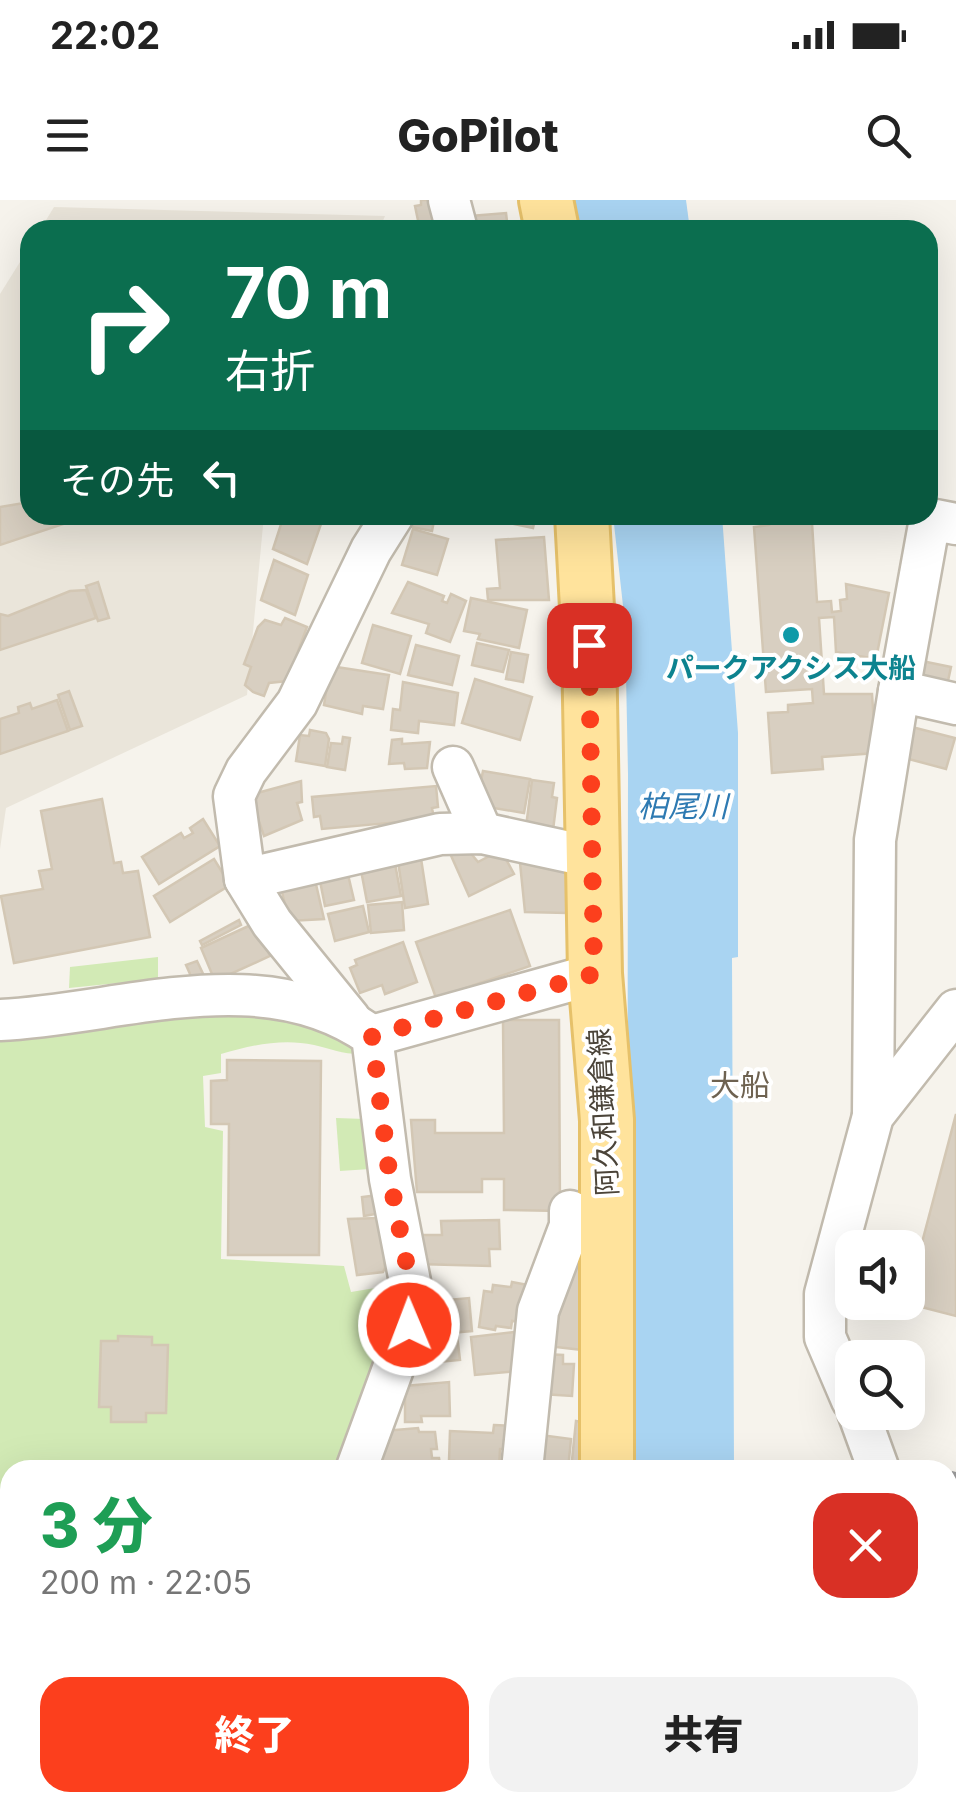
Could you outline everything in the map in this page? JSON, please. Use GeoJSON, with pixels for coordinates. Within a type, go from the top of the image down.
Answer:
{"type":"FeatureCollection","features":[{"type":"Feature","properties":{"kind":"main road","name":"阿久和鎌倉線"},"geometry":{"type":"LineString","coordinates":[[582,525],[594,974],[608,1120],[607,1460]]}},
{"type":"Feature","properties":{"kind":"street"},"geometry":{"type":"LineString","coordinates":[[360,1460],[409,1325],[412,1292],[362,1029],[272,923],[245,879],[235,826],[236,788],[297,703],[370,550],[386,525]]}},
{"type":"Feature","properties":{"kind":"street"},"geometry":{"type":"LineString","coordinates":[[835,1360],[825,1337],[825,1294],[874,1116],[870,1079],[874,840],[929,525]]}},
{"type":"Feature","properties":{"kind":"street"},"geometry":{"type":"LineString","coordinates":[[899,691],[956,704]]}},
{"type":"Feature","properties":{"kind":"street"},"geometry":{"type":"LineString","coordinates":[[454,767],[482,834]]}},
{"type":"Feature","properties":{"kind":"street"},"geometry":{"type":"LineString","coordinates":[[245,879],[440,834],[482,834],[592,857]]}},
{"type":"Feature","properties":{"kind":"street"},"geometry":{"type":"LineString","coordinates":[[0,1020],[194,996],[243,994],[276,996],[316,1006],[362,1029],[594,974]]}},
{"type":"Feature","properties":{"kind":"street"},"geometry":{"type":"LineString","coordinates":[[874,1116],[956,1010]]}},
{"type":"Feature","properties":{"kind":"street"},"geometry":{"type":"LineString","coordinates":[[523,1460],[538,1311],[570,1226],[570,1210]]}},
{"type":"Feature","properties":{"kind":"street"},"geometry":{"type":"LineString","coordinates":[[864,1430],[875,1460]]}},
{"type":"Feature","properties":{"kind":"shaded area"},"geometry":{"type":"Polygon","coordinates":[[[54,207],[385,216],[383,220],[46,220],[54,207]]]}},
{"type":"Feature","properties":{"kind":"shaded area"},"geometry":{"type":"Polygon","coordinates":[[[20,262],[20,525],[263,525],[247,695],[6,808],[0,849],[0,294],[20,262]]]}},
{"type":"Feature","properties":{"kind":"green space"},"geometry":{"type":"Polygon","coordinates":[[[158,957],[158,979],[69,988],[70,967],[158,957]]]}},
{"type":"Feature","properties":{"kind":"green space"},"geometry":{"type":"Polygon","coordinates":[[[218,1007],[333,1026],[360,1054],[302,1043],[268,1044],[221,1054],[221,1073],[203,1076],[205,1127],[223,1131],[221,1259],[344,1266],[351,1292],[393,1285],[400,1296],[345,1460],[0,1460],[0,1039],[218,1007]]]}},
{"type":"Feature","properties":{"kind":"green space"},"geometry":{"type":"Polygon","coordinates":[[[336,1118],[365,1119],[370,1169],[340,1171],[336,1118]]]}},
{"type":"Feature","properties":{"kind":"water"},"geometry":{"type":"Polygon","coordinates":[[[570,200],[686,200],[689,220],[573,220],[570,200]]]}},
{"type":"Feature","properties":{"kind":"water","name":"柏尾川"},"geometry":{"type":"Polygon","coordinates":[[[614,525],[723,525],[738,733],[738,957],[732,958],[734,1460],[627,1460],[625,624],[614,525]]]}},
{"type":"Feature","properties":{"kind":"building"},"geometry":{"type":"Polygon","coordinates":[[[421,200],[440,200],[445,220],[418,220],[415,206],[421,205],[421,200]]]}},
{"type":"Feature","properties":{"kind":"building"},"geometry":{"type":"Polygon","coordinates":[[[506,213],[507,220],[471,220],[471,216],[506,213]]]}},
{"type":"Feature","properties":{"kind":"building"},"geometry":{"type":"Polygon","coordinates":[[[20,504],[20,525],[60,525],[0,545],[0,507],[20,504]]]}},
{"type":"Feature","properties":{"kind":"building"},"geometry":{"type":"Polygon","coordinates":[[[281,525],[321,525],[307,564],[273,549],[281,525]]]}},
{"type":"Feature","properties":{"kind":"building"},"geometry":{"type":"Polygon","coordinates":[[[412,525],[433,525],[432,531],[412,525]]]}},
{"type":"Feature","properties":{"kind":"building","name":"パークアクシス大船"},"geometry":{"type":"Polygon","coordinates":[[[812,525],[817,602],[831,601],[832,612],[841,611],[840,600],[847,599],[846,584],[889,593],[876,659],[836,652],[834,617],[819,618],[824,694],[872,694],[876,753],[822,757],[823,769],[772,773],[768,713],[788,712],[788,705],[813,703],[812,689],[766,692],[754,527],[812,525]]]}},
{"type":"Feature","properties":{"kind":"building"},"geometry":{"type":"Polygon","coordinates":[[[413,529],[448,539],[437,575],[402,565],[413,529]]]}},
{"type":"Feature","properties":{"kind":"building"},"geometry":{"type":"Polygon","coordinates":[[[544,537],[549,600],[488,600],[487,589],[500,588],[496,540],[544,537]]]}},
{"type":"Feature","properties":{"kind":"building"},"geometry":{"type":"Polygon","coordinates":[[[274,560],[308,575],[295,615],[261,600],[274,560]]]}},
{"type":"Feature","properties":{"kind":"building"},"geometry":{"type":"Polygon","coordinates":[[[98,582],[109,618],[98,621],[86,586],[98,582]]]}},
{"type":"Feature","properties":{"kind":"building"},"geometry":{"type":"Polygon","coordinates":[[[408,582],[444,596],[442,601],[447,603],[451,594],[466,601],[450,642],[426,633],[429,624],[392,613],[408,582]]]}},
{"type":"Feature","properties":{"kind":"building"},"geometry":{"type":"Polygon","coordinates":[[[86,590],[96,618],[0,650],[0,614],[8,616],[70,591],[86,590]]]}},
{"type":"Feature","properties":{"kind":"building"},"geometry":{"type":"Polygon","coordinates":[[[471,598],[527,610],[519,648],[478,639],[480,634],[464,631],[471,598]]]}},
{"type":"Feature","properties":{"kind":"building"},"geometry":{"type":"Polygon","coordinates":[[[285,618],[307,627],[287,681],[269,683],[264,696],[245,685],[251,667],[244,664],[258,627],[265,620],[281,625],[285,618]]]}},
{"type":"Feature","properties":{"kind":"building"},"geometry":{"type":"Polygon","coordinates":[[[373,625],[411,636],[400,674],[362,663],[373,625]]]}},
{"type":"Feature","properties":{"kind":"building"},"geometry":{"type":"Polygon","coordinates":[[[477,643],[509,650],[503,672],[472,665],[477,643]]]}},
{"type":"Feature","properties":{"kind":"building"},"geometry":{"type":"Polygon","coordinates":[[[416,645],[459,656],[452,685],[408,675],[416,645]]]}},
{"type":"Feature","properties":{"kind":"building"},"geometry":{"type":"Polygon","coordinates":[[[511,652],[528,655],[523,682],[506,679],[511,652]]]}},
{"type":"Feature","properties":{"kind":"building"},"geometry":{"type":"Polygon","coordinates":[[[917,660],[951,667],[948,681],[913,678],[917,660]]]}},
{"type":"Feature","properties":{"kind":"building"},"geometry":{"type":"Polygon","coordinates":[[[330,666],[389,675],[383,709],[363,706],[362,714],[324,705],[330,666]]]}},
{"type":"Feature","properties":{"kind":"building"},"geometry":{"type":"Polygon","coordinates":[[[475,679],[532,697],[520,740],[462,723],[475,679]]]}},
{"type":"Feature","properties":{"kind":"building"},"geometry":{"type":"Polygon","coordinates":[[[403,682],[458,693],[454,725],[419,721],[418,733],[391,730],[393,709],[400,710],[403,682]]]}},
{"type":"Feature","properties":{"kind":"building"},"geometry":{"type":"Polygon","coordinates":[[[69,691],[82,726],[70,730],[58,695],[69,691]]]}},
{"type":"Feature","properties":{"kind":"building"},"geometry":{"type":"Polygon","coordinates":[[[57,700],[68,731],[0,754],[0,719],[19,713],[18,707],[30,703],[32,709],[57,700]]]}},
{"type":"Feature","properties":{"kind":"building"},"geometry":{"type":"Polygon","coordinates":[[[908,726],[955,738],[946,769],[905,758],[908,726]]]}},
{"type":"Feature","properties":{"kind":"building"},"geometry":{"type":"Polygon","coordinates":[[[310,730],[326,733],[329,739],[325,766],[296,761],[300,735],[309,736],[310,730]]]}},
{"type":"Feature","properties":{"kind":"building"},"geometry":{"type":"Polygon","coordinates":[[[343,737],[350,738],[345,770],[327,767],[331,743],[342,744],[343,737]]]}},
{"type":"Feature","properties":{"kind":"building"},"geometry":{"type":"Polygon","coordinates":[[[402,739],[402,744],[430,742],[427,768],[405,769],[404,763],[389,764],[392,740],[402,739]]]}},
{"type":"Feature","properties":{"kind":"building"},"geometry":{"type":"Polygon","coordinates":[[[483,771],[530,779],[524,813],[476,805],[483,771]]]}},
{"type":"Feature","properties":{"kind":"building"},"geometry":{"type":"Polygon","coordinates":[[[532,780],[554,783],[552,797],[557,798],[553,830],[526,827],[532,780]]]}},
{"type":"Feature","properties":{"kind":"building"},"geometry":{"type":"Polygon","coordinates":[[[301,781],[302,802],[297,803],[302,820],[264,836],[250,795],[301,781]]]}},
{"type":"Feature","properties":{"kind":"building"},"geometry":{"type":"Polygon","coordinates":[[[436,786],[438,807],[432,808],[434,819],[322,829],[320,816],[314,817],[312,797],[436,786]]]}},
{"type":"Feature","properties":{"kind":"building"},"geometry":{"type":"Polygon","coordinates":[[[102,799],[114,863],[121,862],[123,873],[138,871],[150,937],[14,963],[1,896],[43,889],[39,871],[52,869],[41,811],[102,799]]]}},
{"type":"Feature","properties":{"kind":"building"},"geometry":{"type":"Polygon","coordinates":[[[203,819],[220,846],[159,884],[142,857],[181,833],[184,838],[193,833],[190,828],[203,819]]]}},
{"type":"Feature","properties":{"kind":"building"},"geometry":{"type":"Polygon","coordinates":[[[463,844],[478,862],[501,850],[514,874],[469,896],[449,851],[463,844]]]}},
{"type":"Feature","properties":{"kind":"building"},"geometry":{"type":"Polygon","coordinates":[[[420,852],[428,904],[405,908],[397,855],[420,852]]]}},
{"type":"Feature","properties":{"kind":"building"},"geometry":{"type":"Polygon","coordinates":[[[519,853],[577,866],[567,913],[525,912],[519,853]]]}},
{"type":"Feature","properties":{"kind":"building"},"geometry":{"type":"Polygon","coordinates":[[[394,858],[401,896],[367,902],[360,865],[394,858]]]}},
{"type":"Feature","properties":{"kind":"building"},"geometry":{"type":"Polygon","coordinates":[[[214,859],[230,885],[170,922],[154,896],[214,859]]]}},
{"type":"Feature","properties":{"kind":"building"},"geometry":{"type":"Polygon","coordinates":[[[346,866],[354,900],[325,906],[318,871],[346,866]]]}},
{"type":"Feature","properties":{"kind":"building"},"geometry":{"type":"Polygon","coordinates":[[[315,880],[324,919],[289,921],[281,888],[315,880]]]}},
{"type":"Feature","properties":{"kind":"building"},"geometry":{"type":"Polygon","coordinates":[[[402,902],[404,930],[371,933],[368,905],[402,902]]]}},
{"type":"Feature","properties":{"kind":"building"},"geometry":{"type":"Polygon","coordinates":[[[363,906],[369,932],[335,941],[328,914],[363,906]]]}},
{"type":"Feature","properties":{"kind":"building"},"geometry":{"type":"Polygon","coordinates":[[[510,910],[530,966],[436,998],[416,942],[510,910]]]}},
{"type":"Feature","properties":{"kind":"building"},"geometry":{"type":"Polygon","coordinates":[[[239,920],[241,925],[202,945],[200,941],[239,920]]]}},
{"type":"Feature","properties":{"kind":"building"},"geometry":{"type":"Polygon","coordinates":[[[255,923],[270,956],[215,981],[201,948],[255,923]]]}},
{"type":"Feature","properties":{"kind":"building"},"geometry":{"type":"Polygon","coordinates":[[[403,942],[417,982],[385,994],[382,985],[360,993],[350,968],[357,965],[355,960],[403,942]]]}},
{"type":"Feature","properties":{"kind":"building"},"geometry":{"type":"Polygon","coordinates":[[[197,961],[205,978],[194,983],[186,965],[197,961]]]}},
{"type":"Feature","properties":{"kind":"building"},"geometry":{"type":"Polygon","coordinates":[[[503,1020],[559,1020],[560,1211],[504,1210],[504,1179],[482,1179],[482,1192],[417,1192],[411,1120],[435,1120],[435,1133],[504,1133],[503,1020]]]}},
{"type":"Feature","properties":{"kind":"building"},"geometry":{"type":"Polygon","coordinates":[[[227,1060],[321,1061],[319,1255],[228,1255],[229,1124],[211,1124],[211,1081],[227,1080],[227,1060]]]}},
{"type":"Feature","properties":{"kind":"building"},"geometry":{"type":"Polygon","coordinates":[[[956,1114],[956,1316],[925,1308],[925,1231],[956,1114]]]}},
{"type":"Feature","properties":{"kind":"building"},"geometry":{"type":"Polygon","coordinates":[[[379,1195],[381,1213],[364,1216],[362,1197],[379,1195]]]}},
{"type":"Feature","properties":{"kind":"building"},"geometry":{"type":"Polygon","coordinates":[[[590,1215],[583,1350],[547,1346],[590,1215]]]}},
{"type":"Feature","properties":{"kind":"building"},"geometry":{"type":"Polygon","coordinates":[[[379,1218],[385,1268],[383,1272],[357,1275],[348,1219],[379,1218]]]}},
{"type":"Feature","properties":{"kind":"building"},"geometry":{"type":"Polygon","coordinates":[[[499,1220],[500,1249],[489,1249],[490,1266],[418,1264],[422,1235],[442,1235],[441,1221],[499,1220]]]}},
{"type":"Feature","properties":{"kind":"building"},"geometry":{"type":"Polygon","coordinates":[[[512,1282],[528,1285],[527,1323],[512,1321],[511,1328],[496,1326],[495,1330],[479,1327],[484,1291],[492,1292],[493,1285],[511,1287],[512,1282]]]}},
{"type":"Feature","properties":{"kind":"building"},"geometry":{"type":"Polygon","coordinates":[[[469,1298],[472,1331],[427,1335],[427,1302],[469,1298]]]}},
{"type":"Feature","properties":{"kind":"building"},"geometry":{"type":"Polygon","coordinates":[[[515,1332],[518,1371],[475,1375],[471,1337],[515,1332]]]}},
{"type":"Feature","properties":{"kind":"building"},"geometry":{"type":"Polygon","coordinates":[[[457,1335],[460,1360],[418,1364],[415,1340],[457,1335]]]}},
{"type":"Feature","properties":{"kind":"building"},"geometry":{"type":"Polygon","coordinates":[[[118,1336],[152,1337],[152,1345],[168,1345],[166,1413],[146,1413],[146,1422],[111,1422],[111,1407],[99,1407],[101,1341],[118,1341],[118,1336]]]}},
{"type":"Feature","properties":{"kind":"building"},"geometry":{"type":"Polygon","coordinates":[[[545,1354],[563,1355],[563,1364],[574,1364],[572,1396],[542,1394],[545,1354]]]}},
{"type":"Feature","properties":{"kind":"building"},"geometry":{"type":"Polygon","coordinates":[[[449,1382],[450,1416],[421,1416],[422,1422],[405,1422],[405,1386],[449,1382]]]}},
{"type":"Feature","properties":{"kind":"building"},"geometry":{"type":"Polygon","coordinates":[[[576,1421],[588,1423],[590,1460],[572,1460],[576,1421]]]}},
{"type":"Feature","properties":{"kind":"building"},"geometry":{"type":"Polygon","coordinates":[[[494,1425],[513,1426],[512,1449],[500,1449],[499,1460],[449,1460],[450,1431],[493,1433],[494,1425]]]}},
{"type":"Feature","properties":{"kind":"building"},"geometry":{"type":"Polygon","coordinates":[[[418,1428],[419,1432],[435,1432],[437,1449],[431,1449],[432,1458],[439,1460],[379,1460],[377,1448],[384,1431],[418,1428]]]}},
{"type":"Feature","properties":{"kind":"building"},"geometry":{"type":"Polygon","coordinates":[[[533,1434],[571,1439],[569,1460],[539,1460],[533,1434]]]}},
{"type":"Feature","properties":{"kind":"place","name":"パークアクシス大船"},"geometry":{"type":"Point","coordinates":[791,635]}},
{"type":"Feature","properties":{"kind":"district","name":"大船"},"geometry":{"type":"Point","coordinates":[740,1085]}},
{"type":"Feature","properties":{"kind":"route"},"geometry":{"type":"LineString","coordinates":[[409,1325],[412,1292],[390,1179],[372,1036],[594,974],[589,645]]}}]}
